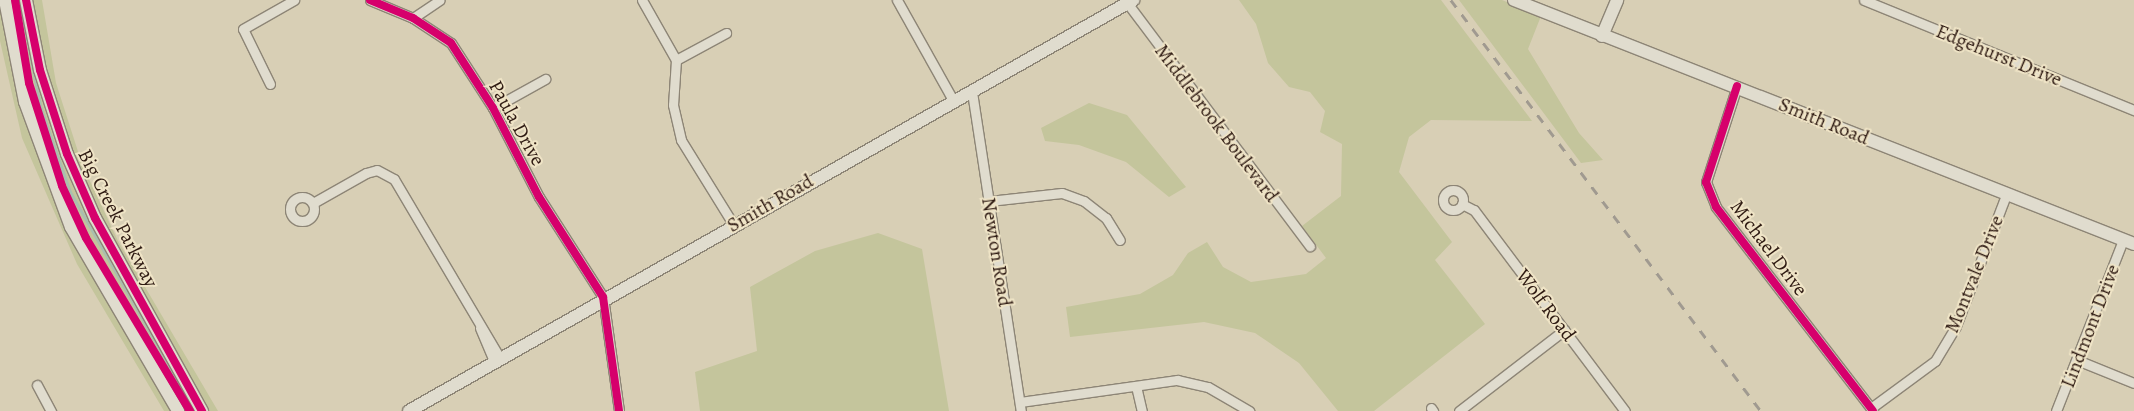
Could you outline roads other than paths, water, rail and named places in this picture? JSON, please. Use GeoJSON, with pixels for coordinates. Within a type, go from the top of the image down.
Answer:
{"type":"FeatureCollection","features":[{"type":"Feature","properties":{"kind":"main road","name":"Big Creek Parkway"},"geometry":{"type":"LineString","coordinates":[[5,0],[25,102],[70,227],[178,411]]}},
{"type":"Feature","properties":{"kind":"main road","name":"Big Creek Parkway"},"geometry":{"type":"LineString","coordinates":[[26,0],[40,70],[67,154],[95,218],[202,411]]}},
{"type":"Feature","properties":{"kind":"main road","name":"Smith Road"},"geometry":{"type":"LineString","coordinates":[[1514,0],[1602,36],[1737,86],[2006,195],[2129,242]]}},
{"type":"Feature","properties":{"kind":"main road"},"geometry":{"type":"LineString","coordinates":[[1602,36],[1617,0]]}},
{"type":"Feature","properties":{"kind":"main road","name":"Smith Road"},"geometry":{"type":"LineString","coordinates":[[409,411],[603,297],[953,100],[972,92],[1128,1]]}},
{"type":"Feature","properties":{"kind":"street"},"geometry":{"type":"LineString","coordinates":[[270,84],[243,30],[294,0]]}},
{"type":"Feature","properties":{"kind":"street","name":"Paula Drive"},"geometry":{"type":"LineString","coordinates":[[370,0],[413,18],[450,43],[493,108],[539,197],[603,297]]}},
{"type":"Feature","properties":{"kind":"street"},"geometry":{"type":"LineString","coordinates":[[413,18],[440,0]]}},
{"type":"Feature","properties":{"kind":"street"},"geometry":{"type":"LineString","coordinates":[[642,0],[676,60],[673,105],[681,140],[733,224]]}},
{"type":"Feature","properties":{"kind":"street"},"geometry":{"type":"LineString","coordinates":[[898,0],[953,100]]}},
{"type":"Feature","properties":{"kind":"street","name":"Edgehurst Drive"},"geometry":{"type":"LineString","coordinates":[[1864,0],[2134,110]]}},
{"type":"Feature","properties":{"kind":"street","name":"Middlebrook Boulevard"},"geometry":{"type":"LineString","coordinates":[[1128,1],[1310,246]]}},
{"type":"Feature","properties":{"kind":"street"},"geometry":{"type":"LineString","coordinates":[[676,60],[726,34]]}},
{"type":"Feature","properties":{"kind":"street"},"geometry":{"type":"LineString","coordinates":[[493,108],[545,79]]}},
{"type":"Feature","properties":{"kind":"street","name":"Michael Drive"},"geometry":{"type":"LineString","coordinates":[[1737,86],[1706,182],[1716,207],[1872,410]]}},
{"type":"Feature","properties":{"kind":"street","name":"Newton Road"},"geometry":{"type":"LineString","coordinates":[[972,92],[1021,407]]}},
{"type":"Feature","properties":{"kind":"street"},"geometry":{"type":"LineString","coordinates":[[313,203],[366,174],[378,170],[394,179],[497,359]]}},
{"type":"Feature","properties":{"kind":"street"},"geometry":{"type":"LineString","coordinates":[[989,201],[1062,193],[1084,201],[1106,218],[1120,240]]}},
{"type":"Feature","properties":{"kind":"street","name":"Montvale Drive"},"geometry":{"type":"LineString","coordinates":[[1872,410],[1935,361],[1956,326],[2006,195]]}},
{"type":"Feature","properties":{"kind":"street","name":"Wolf Road"},"geometry":{"type":"LineString","coordinates":[[1462,204],[1474,210],[1625,411]]}},
{"type":"Feature","properties":{"kind":"street","name":"Lindmont Drive"},"geometry":{"type":"LineString","coordinates":[[2056,411],[2129,242]]}},
{"type":"Feature","properties":{"kind":"street"},"geometry":{"type":"LineString","coordinates":[[603,297],[619,411]]}},
{"type":"Feature","properties":{"kind":"street"},"geometry":{"type":"LineString","coordinates":[[1459,411],[1564,330]]}},
{"type":"Feature","properties":{"kind":"street"},"geometry":{"type":"LineString","coordinates":[[2078,360],[2134,383]]}},
{"type":"Feature","properties":{"kind":"street"},"geometry":{"type":"LineString","coordinates":[[1021,407],[1177,380],[1208,387],[1249,411]]}},
{"type":"Feature","properties":{"kind":"street"},"geometry":{"type":"LineString","coordinates":[[37,386],[51,411]]}},
{"type":"Feature","properties":{"kind":"street"},"geometry":{"type":"LineString","coordinates":[[1136,386],[1142,411]]}},
{"type":"Feature","properties":{"kind":"waterway"},"geometry":{"type":"LineString","coordinates":[[23,16],[41,108],[70,191],[181,386]]}},
{"type":"Feature","properties":{"kind":"railway"},"geometry":{"type":"LineString","coordinates":[[1451,0],[1761,411]]}}]}
